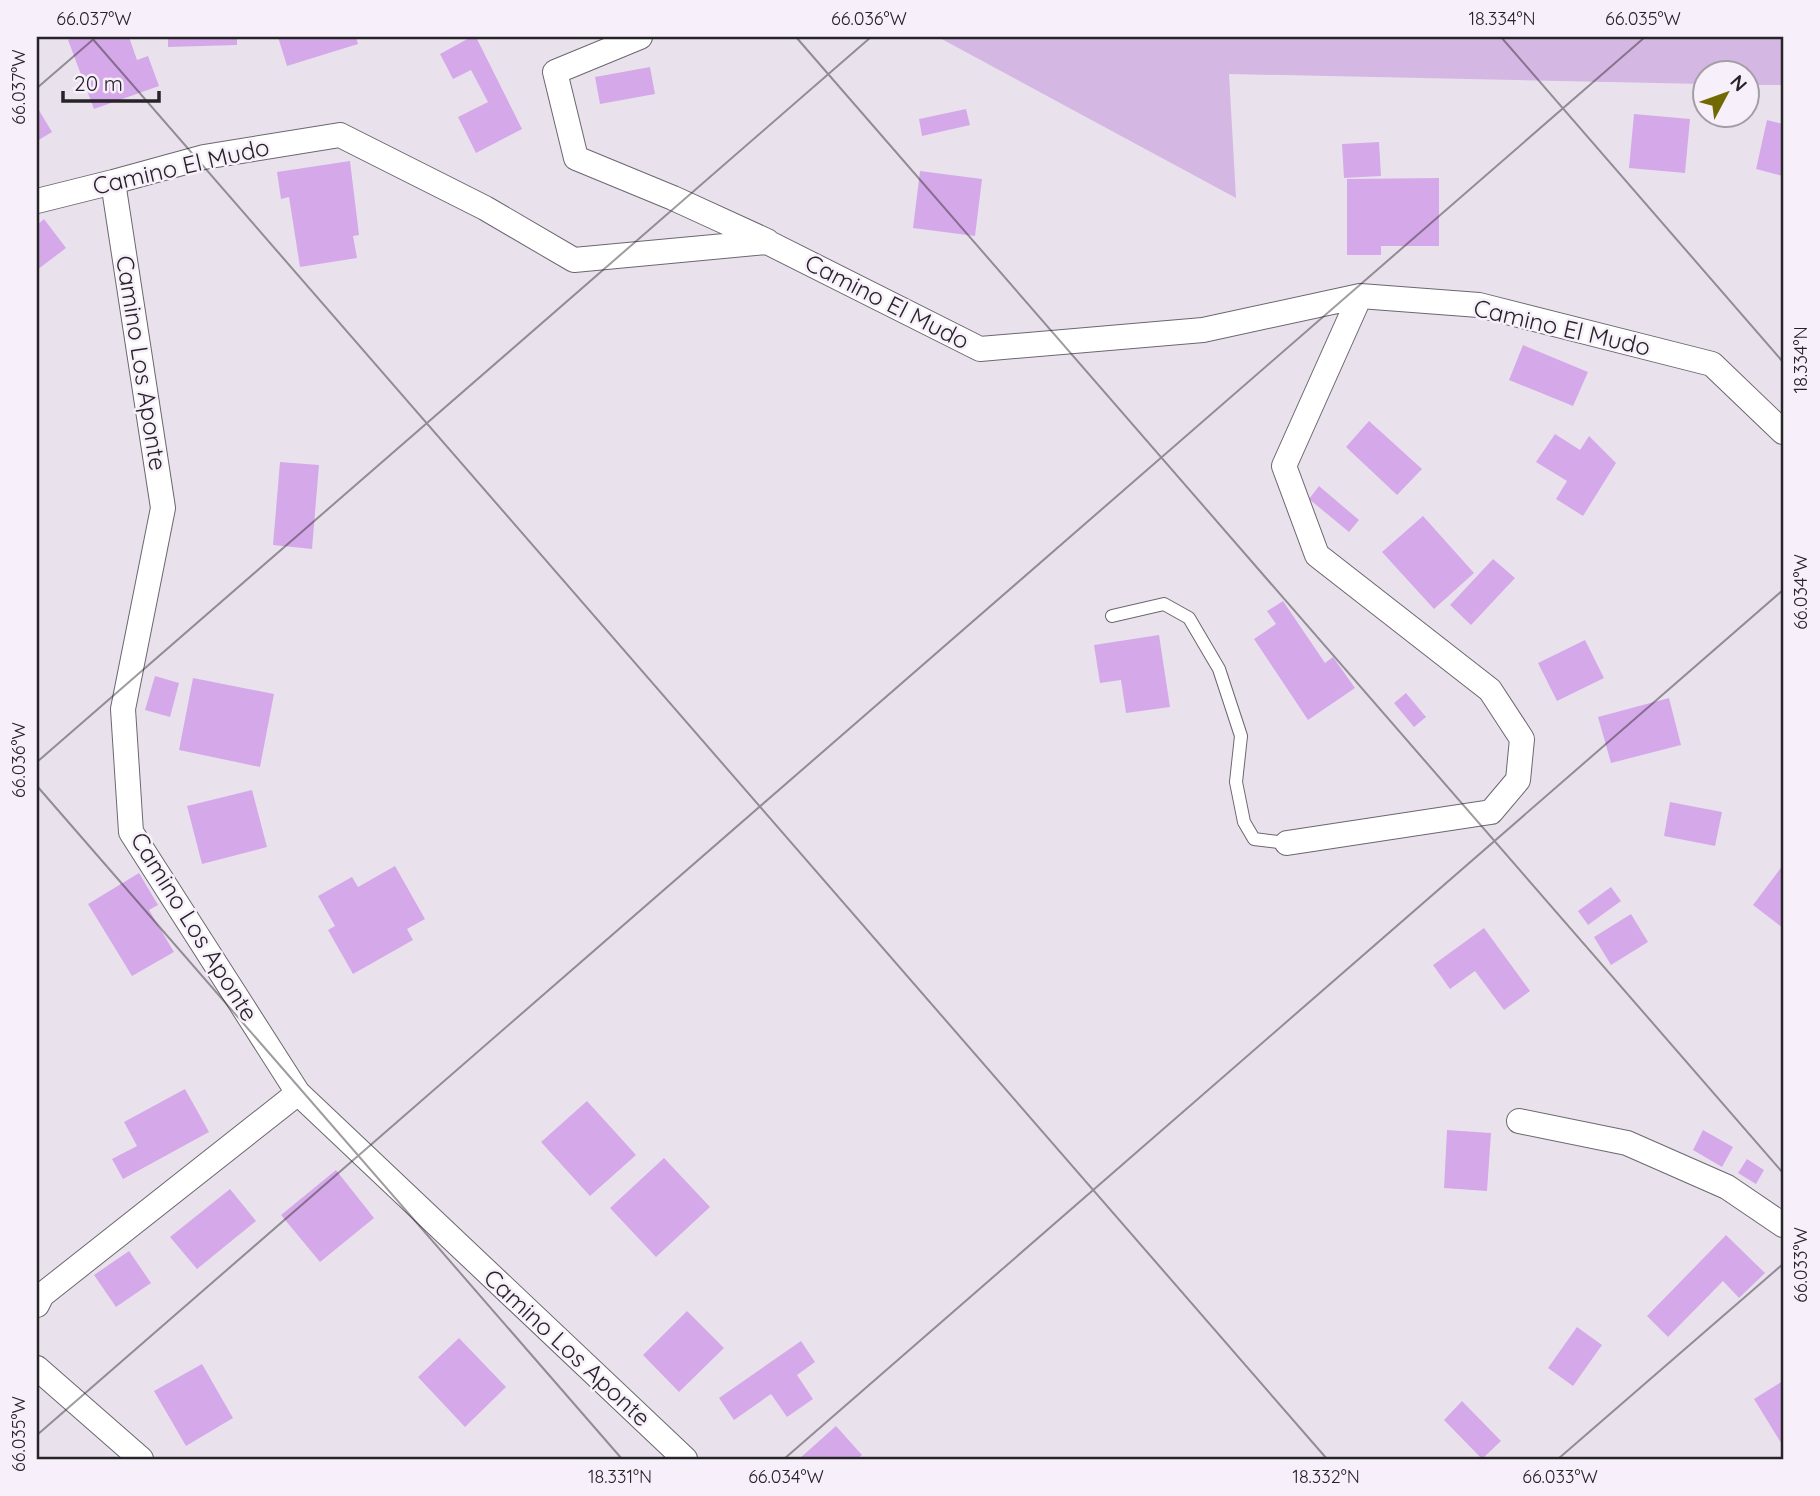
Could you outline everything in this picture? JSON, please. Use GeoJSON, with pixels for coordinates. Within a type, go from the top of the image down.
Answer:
{"type":"FeatureCollection","features":[{"type":"Feature","properties":{"kind":"street"},"geometry":{"type":"LineString","coordinates":[[640,37],[555,72],[576,158],[673,198],[767,242]]}},
{"type":"Feature","properties":{"kind":"street","name":"Camino El Mudo"},"geometry":{"type":"LineString","coordinates":[[37,201],[204,157],[340,135],[485,208],[574,260],[767,242],[979,349],[1203,330],[1360,296],[1479,305],[1712,364],[1783,432]]}},
{"type":"Feature","properties":{"kind":"street","name":"Camino Los Aponte"},"geometry":{"type":"LineString","coordinates":[[113,182],[163,508],[123,709],[131,832],[298,1093],[685,1459]]}},
{"type":"Feature","properties":{"kind":"street"},"geometry":{"type":"LineString","coordinates":[[1287,844],[1491,812],[1518,780],[1522,739],[1490,690],[1317,555],[1284,466],[1360,296]]}},
{"type":"Feature","properties":{"kind":"street"},"geometry":{"type":"LineString","coordinates":[[37,1305],[42,1296],[298,1093]]}},
{"type":"Feature","properties":{"kind":"street"},"geometry":{"type":"LineString","coordinates":[[1519,1121],[1627,1143],[1727,1187],[1783,1225]]}},
{"type":"Feature","properties":{"kind":"street"},"geometry":{"type":"LineString","coordinates":[[37,1368],[141,1459]]}},
{"type":"Feature","properties":{"kind":"lane"},"geometry":{"type":"LineString","coordinates":[[1112,616],[1164,604],[1189,618],[1219,670],[1241,736],[1236,782],[1244,822],[1254,839],[1287,844]]}},
{"type":"Feature","properties":{"kind":"shaded area"},"geometry":{"type":"Polygon","coordinates":[[[938,37],[1783,37],[1783,85],[1760,85],[1760,60],[1690,60],[1690,84],[1229,74],[1236,198],[938,37]]]}},
{"type":"Feature","properties":{"kind":"building"},"geometry":{"type":"Polygon","coordinates":[[[76,37],[129,37],[137,60],[148,56],[159,86],[94,109],[68,40],[76,37]]]}},
{"type":"Feature","properties":{"kind":"building"},"geometry":{"type":"Polygon","coordinates":[[[168,37],[237,37],[237,45],[168,47],[168,37]]]}},
{"type":"Feature","properties":{"kind":"building"},"geometry":{"type":"Polygon","coordinates":[[[278,37],[356,37],[358,44],[287,66],[278,37]]]}},
{"type":"Feature","properties":{"kind":"building"},"geometry":{"type":"Polygon","coordinates":[[[471,37],[476,37],[522,129],[476,153],[458,117],[488,102],[471,70],[453,79],[440,54],[471,37]]]}},
{"type":"Feature","properties":{"kind":"building"},"geometry":{"type":"Polygon","coordinates":[[[650,67],[655,94],[600,104],[595,77],[650,67]]]}},
{"type":"Feature","properties":{"kind":"building"},"geometry":{"type":"Polygon","coordinates":[[[37,107],[52,132],[37,141],[37,107]]]}},
{"type":"Feature","properties":{"kind":"building"},"geometry":{"type":"Polygon","coordinates":[[[966,109],[970,125],[922,136],[919,119],[966,109]]]}},
{"type":"Feature","properties":{"kind":"building"},"geometry":{"type":"Polygon","coordinates":[[[1634,114],[1690,119],[1685,173],[1629,168],[1634,114]]]}},
{"type":"Feature","properties":{"kind":"building"},"geometry":{"type":"Polygon","coordinates":[[[1767,120],[1783,124],[1783,176],[1756,169],[1767,120]]]}},
{"type":"Feature","properties":{"kind":"building"},"geometry":{"type":"Polygon","coordinates":[[[1379,142],[1381,176],[1344,178],[1342,144],[1379,142]]]}},
{"type":"Feature","properties":{"kind":"building"},"geometry":{"type":"Polygon","coordinates":[[[350,161],[359,235],[353,236],[357,258],[300,267],[289,197],[281,199],[277,172],[350,161]]]}},
{"type":"Feature","properties":{"kind":"building"},"geometry":{"type":"Polygon","coordinates":[[[920,171],[982,179],[975,236],[913,228],[920,171]]]}},
{"type":"Feature","properties":{"kind":"building"},"geometry":{"type":"Polygon","coordinates":[[[1439,178],[1439,246],[1381,246],[1381,255],[1347,255],[1347,179],[1439,178]]]}},
{"type":"Feature","properties":{"kind":"building"},"geometry":{"type":"Polygon","coordinates":[[[44,219],[66,248],[37,270],[37,225],[44,219]]]}},
{"type":"Feature","properties":{"kind":"building"},"geometry":{"type":"Polygon","coordinates":[[[1523,345],[1588,372],[1573,406],[1509,380],[1523,345]]]}},
{"type":"Feature","properties":{"kind":"building"},"geometry":{"type":"Polygon","coordinates":[[[1369,421],[1422,469],[1397,495],[1346,447],[1369,421]]]}},
{"type":"Feature","properties":{"kind":"building"},"geometry":{"type":"Polygon","coordinates":[[[1555,434],[1580,450],[1589,436],[1616,463],[1583,516],[1556,499],[1567,481],[1536,462],[1555,434]]]}},
{"type":"Feature","properties":{"kind":"building"},"geometry":{"type":"Polygon","coordinates":[[[280,462],[319,465],[312,549],[273,545],[280,462]]]}},
{"type":"Feature","properties":{"kind":"building"},"geometry":{"type":"Polygon","coordinates":[[[1319,486],[1359,520],[1349,532],[1309,499],[1319,486]]]}},
{"type":"Feature","properties":{"kind":"building"},"geometry":{"type":"Polygon","coordinates":[[[1423,516],[1474,573],[1434,609],[1382,552],[1423,516]]]}},
{"type":"Feature","properties":{"kind":"building"},"geometry":{"type":"Polygon","coordinates":[[[1493,559],[1515,578],[1471,625],[1450,605],[1493,559]]]}},
{"type":"Feature","properties":{"kind":"building"},"geometry":{"type":"Polygon","coordinates":[[[1283,601],[1325,663],[1333,657],[1355,688],[1308,720],[1254,639],[1276,624],[1267,611],[1283,601]]]}},
{"type":"Feature","properties":{"kind":"building"},"geometry":{"type":"Polygon","coordinates":[[[1159,635],[1170,707],[1126,713],[1121,680],[1100,683],[1094,645],[1159,635]]]}},
{"type":"Feature","properties":{"kind":"building"},"geometry":{"type":"Polygon","coordinates":[[[1585,640],[1604,678],[1557,701],[1538,663],[1585,640]]]}},
{"type":"Feature","properties":{"kind":"building"},"geometry":{"type":"Polygon","coordinates":[[[155,676],[179,683],[170,717],[145,710],[155,676]]]}},
{"type":"Feature","properties":{"kind":"building"},"geometry":{"type":"Polygon","coordinates":[[[193,678],[274,694],[260,767],[179,750],[193,678]]]}},
{"type":"Feature","properties":{"kind":"building"},"geometry":{"type":"Polygon","coordinates":[[[1406,693],[1426,717],[1414,727],[1394,703],[1406,693]]]}},
{"type":"Feature","properties":{"kind":"building"},"geometry":{"type":"Polygon","coordinates":[[[1669,698],[1681,745],[1611,763],[1598,717],[1669,698]]]}},
{"type":"Feature","properties":{"kind":"building"},"geometry":{"type":"Polygon","coordinates":[[[252,790],[267,847],[202,864],[187,806],[252,790]]]}},
{"type":"Feature","properties":{"kind":"building"},"geometry":{"type":"Polygon","coordinates":[[[1670,802],[1722,812],[1715,846],[1664,836],[1670,802]]]}},
{"type":"Feature","properties":{"kind":"building"},"geometry":{"type":"Polygon","coordinates":[[[1783,865],[1783,928],[1753,905],[1783,865]]]}},
{"type":"Feature","properties":{"kind":"building"},"geometry":{"type":"Polygon","coordinates":[[[395,866],[425,919],[407,929],[413,940],[353,974],[328,930],[335,926],[318,896],[352,877],[358,887],[395,866]]]}},
{"type":"Feature","properties":{"kind":"building"},"geometry":{"type":"Polygon","coordinates":[[[139,873],[158,905],[149,910],[174,952],[132,976],[88,904],[139,873]]]}},
{"type":"Feature","properties":{"kind":"building"},"geometry":{"type":"Polygon","coordinates":[[[1611,887],[1621,901],[1588,925],[1578,911],[1611,887]]]}},
{"type":"Feature","properties":{"kind":"building"},"geometry":{"type":"Polygon","coordinates":[[[1631,914],[1648,942],[1611,965],[1594,937],[1631,914]]]}},
{"type":"Feature","properties":{"kind":"building"},"geometry":{"type":"Polygon","coordinates":[[[1484,928],[1530,991],[1504,1010],[1475,971],[1450,989],[1433,965],[1484,928]]]}},
{"type":"Feature","properties":{"kind":"building"},"geometry":{"type":"Polygon","coordinates":[[[185,1089],[209,1132],[123,1179],[112,1159],[137,1146],[124,1122],[185,1089]]]}},
{"type":"Feature","properties":{"kind":"building"},"geometry":{"type":"Polygon","coordinates":[[[587,1101],[636,1155],[590,1196],[541,1142],[587,1101]]]}},
{"type":"Feature","properties":{"kind":"building"},"geometry":{"type":"Polygon","coordinates":[[[1447,1130],[1491,1133],[1487,1191],[1444,1188],[1447,1130]]]}},
{"type":"Feature","properties":{"kind":"building"},"geometry":{"type":"Polygon","coordinates":[[[1703,1130],[1733,1147],[1722,1167],[1693,1150],[1703,1130]]]}},
{"type":"Feature","properties":{"kind":"building"},"geometry":{"type":"Polygon","coordinates":[[[664,1158],[710,1207],[656,1257],[610,1208],[664,1158]]]}},
{"type":"Feature","properties":{"kind":"building"},"geometry":{"type":"Polygon","coordinates":[[[1747,1159],[1764,1170],[1756,1184],[1738,1173],[1747,1159]]]}},
{"type":"Feature","properties":{"kind":"building"},"geometry":{"type":"Polygon","coordinates":[[[336,1170],[374,1218],[320,1262],[281,1215],[336,1170]]]}},
{"type":"Feature","properties":{"kind":"building"},"geometry":{"type":"Polygon","coordinates":[[[230,1189],[256,1221],[197,1269],[170,1237],[230,1189]]]}},
{"type":"Feature","properties":{"kind":"building"},"geometry":{"type":"Polygon","coordinates":[[[1726,1235],[1765,1273],[1739,1298],[1723,1281],[1668,1337],[1647,1316],[1726,1235]]]}},
{"type":"Feature","properties":{"kind":"building"},"geometry":{"type":"Polygon","coordinates":[[[129,1251],[151,1283],[116,1307],[94,1275],[129,1251]]]}},
{"type":"Feature","properties":{"kind":"building"},"geometry":{"type":"Polygon","coordinates":[[[687,1311],[724,1348],[679,1392],[643,1355],[687,1311]]]}},
{"type":"Feature","properties":{"kind":"building"},"geometry":{"type":"Polygon","coordinates":[[[1577,1327],[1602,1345],[1573,1386],[1548,1368],[1577,1327]]]}},
{"type":"Feature","properties":{"kind":"building"},"geometry":{"type":"Polygon","coordinates":[[[459,1338],[506,1387],[465,1427],[418,1377],[459,1338]]]}},
{"type":"Feature","properties":{"kind":"building"},"geometry":{"type":"Polygon","coordinates":[[[801,1341],[815,1362],[797,1375],[813,1399],[787,1417],[771,1394],[734,1420],[719,1398],[801,1341]]]}},
{"type":"Feature","properties":{"kind":"building"},"geometry":{"type":"Polygon","coordinates":[[[202,1364],[233,1418],[186,1446],[154,1391],[202,1364]]]}},
{"type":"Feature","properties":{"kind":"building"},"geometry":{"type":"Polygon","coordinates":[[[1781,1382],[1783,1387],[1783,1446],[1754,1399],[1781,1382]]]}},
{"type":"Feature","properties":{"kind":"building"},"geometry":{"type":"Polygon","coordinates":[[[1462,1401],[1501,1441],[1482,1459],[1444,1420],[1462,1401]]]}},
{"type":"Feature","properties":{"kind":"building"},"geometry":{"type":"Polygon","coordinates":[[[836,1426],[862,1455],[857,1459],[799,1459],[836,1426]]]}}]}
